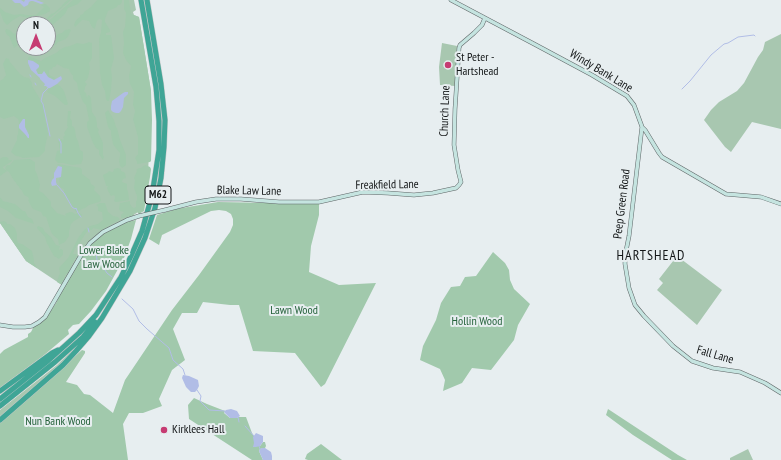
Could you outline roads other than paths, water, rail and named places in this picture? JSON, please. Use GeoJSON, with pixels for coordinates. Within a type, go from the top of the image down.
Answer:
{"type":"FeatureCollection","features":[{"type":"Feature","properties":{"kind":"highway","name":"M62"},"geometry":{"type":"LineString","coordinates":[[0,399],[64,347],[96,315],[121,277],[142,232],[152,194],[158,157],[159,121],[156,87],[141,0]]}},
{"type":"Feature","properties":{"kind":"highway","name":"M62"},"geometry":{"type":"LineString","coordinates":[[0,406],[55,362],[83,336],[100,316],[119,289],[135,262],[146,238],[155,208],[161,178],[164,147],[164,120],[161,84],[147,0]]}},
{"type":"Feature","properties":{"kind":"highway"},"geometry":{"type":"LineString","coordinates":[[0,420],[63,365],[76,351],[102,318],[119,289]]}},
{"type":"Feature","properties":{"kind":"highway"},"geometry":{"type":"LineString","coordinates":[[0,391],[52,353],[64,347]]}},
{"type":"Feature","properties":{"kind":"street","name":"Windy Bank Lane"},"geometry":{"type":"LineString","coordinates":[[451,0],[530,41],[627,96],[634,105],[642,127],[662,157],[726,194],[761,196],[781,204]]}},
{"type":"Feature","properties":{"kind":"street","name":"Church Lane"},"geometry":{"type":"LineString","coordinates":[[456,188],[461,182],[454,145],[459,48],[460,45],[482,26],[485,18]]}},
{"type":"Feature","properties":{"kind":"street","name":"Peep Green Road"},"geometry":{"type":"LineString","coordinates":[[636,306],[629,288],[625,256],[629,236],[642,127]]}},
{"type":"Feature","properties":{"kind":"street","name":"Freakfield Lane"},"geometry":{"type":"LineString","coordinates":[[319,202],[363,192],[414,195],[456,188]]}},
{"type":"Feature","properties":{"kind":"street","name":"Blake Law Lane"},"geometry":{"type":"LineString","coordinates":[[0,325],[25,327],[32,326],[39,322],[45,317],[80,257],[90,243],[103,232],[127,220],[196,202],[216,199],[319,202]]}},
{"type":"Feature","properties":{"kind":"street","name":"Fall Lane"},"geometry":{"type":"LineString","coordinates":[[636,306],[673,346],[692,361],[713,368],[740,372],[765,383],[781,393]]}},
{"type":"Feature","properties":{"kind":"water"},"geometry":{"type":"Polygon","coordinates":[[[12,0],[21,0],[24,2],[25,0],[36,0],[44,3],[41,4],[31,1],[24,7],[20,3],[15,3],[12,0]]]}},
{"type":"Feature","properties":{"kind":"water"},"geometry":{"type":"Polygon","coordinates":[[[28,60],[39,65],[36,70],[38,74],[42,74],[44,71],[48,77],[54,80],[61,76],[62,79],[50,88],[44,86],[45,84],[31,70],[28,60]]]}},
{"type":"Feature","properties":{"kind":"water"},"geometry":{"type":"Polygon","coordinates":[[[125,92],[128,92],[128,94],[124,98],[121,111],[119,113],[113,112],[111,110],[112,101],[125,92]]]}},
{"type":"Feature","properties":{"kind":"water"},"geometry":{"type":"Polygon","coordinates":[[[23,119],[25,119],[25,127],[29,138],[19,128],[19,125],[23,119]]]}},
{"type":"Feature","properties":{"kind":"water"},"geometry":{"type":"Polygon","coordinates":[[[58,166],[62,167],[61,177],[56,178],[57,185],[52,186],[51,183],[54,178],[54,173],[58,166]]]}},
{"type":"Feature","properties":{"kind":"water"},"geometry":{"type":"Polygon","coordinates":[[[183,375],[198,380],[199,386],[195,392],[191,392],[186,387],[182,378],[183,375]]]}},
{"type":"Feature","properties":{"kind":"water"},"geometry":{"type":"Polygon","coordinates":[[[231,409],[237,411],[240,416],[237,418],[230,418],[224,412],[231,409]]]}},
{"type":"Feature","properties":{"kind":"water"},"geometry":{"type":"Polygon","coordinates":[[[256,433],[263,436],[263,442],[260,446],[253,447],[253,437],[256,433]]]}},
{"type":"Feature","properties":{"kind":"water"},"geometry":{"type":"Polygon","coordinates":[[[262,448],[265,448],[271,452],[272,460],[263,460],[259,451],[262,448]]]}},
{"type":"Feature","properties":{"kind":"waterway"},"geometry":{"type":"LineString","coordinates":[[682,89],[711,55],[724,44],[738,37],[755,36]]}},
{"type":"Feature","properties":{"kind":"waterway"},"geometry":{"type":"LineString","coordinates":[[48,88],[43,93],[41,101],[50,136]]}},
{"type":"Feature","properties":{"kind":"waterway"},"geometry":{"type":"LineString","coordinates":[[59,139],[61,143],[61,153]]}},
{"type":"Feature","properties":{"kind":"waterway"},"geometry":{"type":"LineString","coordinates":[[57,185],[64,193],[72,207],[75,209],[76,208],[81,217]]}},
{"type":"Feature","properties":{"kind":"waterway"},"geometry":{"type":"LineString","coordinates":[[88,228],[89,232]]}},
{"type":"Feature","properties":{"kind":"waterway"},"geometry":{"type":"LineString","coordinates":[[96,251],[97,260]]}},
{"type":"Feature","properties":{"kind":"waterway"},"geometry":{"type":"LineString","coordinates":[[101,264],[107,273],[112,277]]}},
{"type":"Feature","properties":{"kind":"waterway"},"geometry":{"type":"LineString","coordinates":[[122,299],[133,309],[139,321],[169,348],[173,360],[183,369],[185,375]]}},
{"type":"Feature","properties":{"kind":"waterway"},"geometry":{"type":"LineString","coordinates":[[197,390],[201,396],[200,401],[209,410],[225,411]]}},
{"type":"Feature","properties":{"kind":"waterway"},"geometry":{"type":"LineString","coordinates":[[238,417],[239,422]]}},
{"type":"Feature","properties":{"kind":"waterway"},"geometry":{"type":"LineString","coordinates":[[245,426],[254,436]]}},
{"type":"Feature","properties":{"kind":"place","name":"St Peter - Hartshead"},"geometry":{"type":"Point","coordinates":[448,65]}},
{"type":"Feature","properties":{"kind":"place","name":"Kirklees Hall"},"geometry":{"type":"Point","coordinates":[164,430]}},
{"type":"Feature","properties":{"kind":"district","name":"HARTSHEAD"},"geometry":{"type":"Point","coordinates":[651,256]}},
{"type":"Feature","properties":{"kind":"park label","name":"Lower Blake Law Wood"},"geometry":{"type":"Point","coordinates":[104,258]}},
{"type":"Feature","properties":{"kind":"park label","name":"Lawn Wood"},"geometry":{"type":"Point","coordinates":[294,311]}},
{"type":"Feature","properties":{"kind":"park label","name":"Hollin Wood"},"geometry":{"type":"Point","coordinates":[477,322]}},
{"type":"Feature","properties":{"kind":"park label","name":"Nun Bank Wood"},"geometry":{"type":"Point","coordinates":[58,422]}}]}
